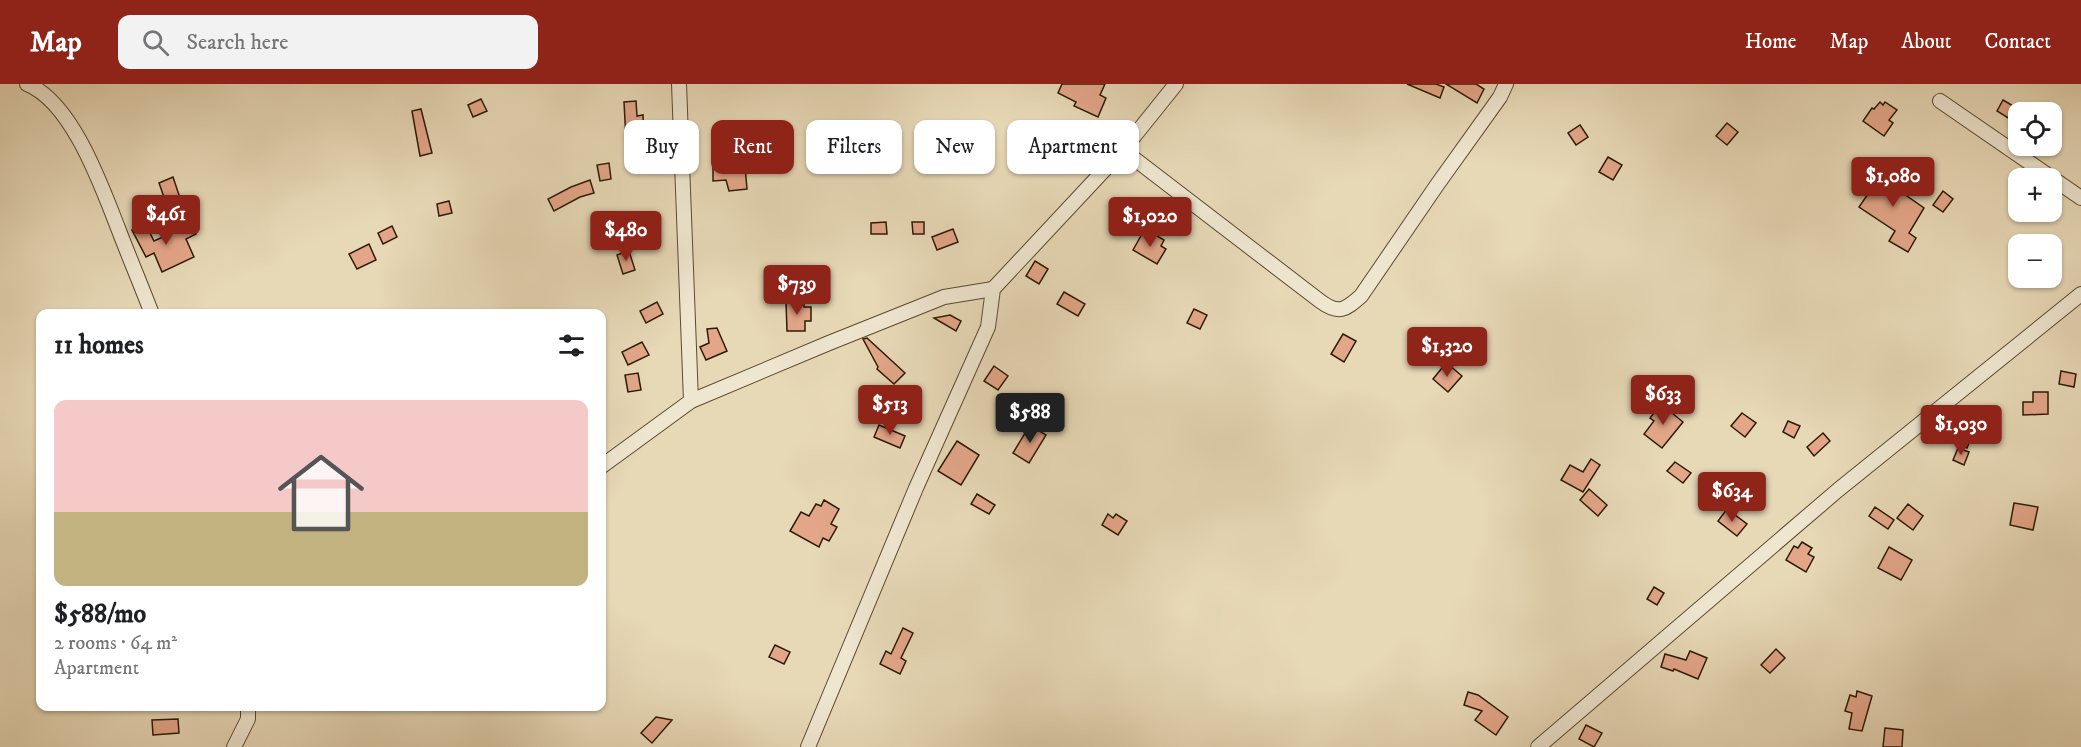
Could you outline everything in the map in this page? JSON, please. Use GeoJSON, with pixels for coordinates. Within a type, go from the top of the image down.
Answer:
{"type":"FeatureCollection","features":[{"type":"Feature","properties":{"kind":"street"},"geometry":{"type":"LineString","coordinates":[[679,84],[691,401]]}},
{"type":"Feature","properties":{"kind":"street"},"geometry":{"type":"LineString","coordinates":[[1139,130],[1176,84]]}},
{"type":"Feature","properties":{"kind":"street"},"geometry":{"type":"LineString","coordinates":[[1139,162],[1320,301],[1331,309],[1338,310],[1348,307],[1361,296],[1500,97],[1506,84]]}},
{"type":"Feature","properties":{"kind":"street"},"geometry":{"type":"LineString","coordinates":[[33,85],[64,117],[93,165],[150,309]]}},
{"type":"Feature","properties":{"kind":"street"},"geometry":{"type":"LineString","coordinates":[[1940,101],[2081,198]]}},
{"type":"Feature","properties":{"kind":"street"},"geometry":{"type":"LineString","coordinates":[[808,747],[916,488],[988,327],[993,289],[1101,174]]}},
{"type":"Feature","properties":{"kind":"street"},"geometry":{"type":"LineString","coordinates":[[606,463],[691,401],[944,297],[993,289]]}},
{"type":"Feature","properties":{"kind":"street"},"geometry":{"type":"LineString","coordinates":[[1538,747],[1838,490],[2081,294]]}},
{"type":"Feature","properties":{"kind":"street"},"geometry":{"type":"LineString","coordinates":[[234,747],[248,713]]}},
{"type":"Feature","properties":{"kind":"building"},"geometry":{"type":"Polygon","coordinates":[[[1062,84],[1105,84],[1100,95],[1106,98],[1098,117],[1074,106],[1076,102],[1058,93],[1062,84]]]}},
{"type":"Feature","properties":{"kind":"building"},"geometry":{"type":"Polygon","coordinates":[[[1407,84],[1436,84],[1444,87],[1440,98],[1407,84]]]}},
{"type":"Feature","properties":{"kind":"building"},"geometry":{"type":"Polygon","coordinates":[[[1446,84],[1476,84],[1484,89],[1477,103],[1446,84]]]}},
{"type":"Feature","properties":{"kind":"building"},"geometry":{"type":"Polygon","coordinates":[[[481,99],[487,111],[473,117],[468,105],[481,99]]]}},
{"type":"Feature","properties":{"kind":"building"},"geometry":{"type":"Polygon","coordinates":[[[2003,100],[2008,103],[2008,118],[1997,111],[2003,100]]]}},
{"type":"Feature","properties":{"kind":"building"},"geometry":{"type":"Polygon","coordinates":[[[636,101],[637,116],[643,115],[643,120],[625,120],[624,102],[636,101]]]}},
{"type":"Feature","properties":{"kind":"building"},"geometry":{"type":"Polygon","coordinates":[[[1880,102],[1883,105],[1885,102],[1897,110],[1889,120],[1893,123],[1884,136],[1863,121],[1872,108],[1874,109],[1880,102]]]}},
{"type":"Feature","properties":{"kind":"building"},"geometry":{"type":"Polygon","coordinates":[[[421,109],[432,153],[420,156],[412,111],[421,109]]]}},
{"type":"Feature","properties":{"kind":"building"},"geometry":{"type":"Polygon","coordinates":[[[1727,123],[1738,132],[1727,145],[1716,136],[1727,123]]]}},
{"type":"Feature","properties":{"kind":"building"},"geometry":{"type":"Polygon","coordinates":[[[1580,125],[1588,137],[1576,145],[1568,133],[1580,125]]]}},
{"type":"Feature","properties":{"kind":"building"},"geometry":{"type":"Polygon","coordinates":[[[1608,157],[1622,165],[1613,180],[1599,172],[1608,157]]]}},
{"type":"Feature","properties":{"kind":"building"},"geometry":{"type":"Polygon","coordinates":[[[609,163],[611,179],[600,181],[597,165],[609,163]]]}},
{"type":"Feature","properties":{"kind":"building"},"geometry":{"type":"Polygon","coordinates":[[[1889,167],[1907,181],[1900,191],[1924,208],[1909,233],[1916,238],[1908,252],[1889,241],[1895,231],[1859,207],[1889,167]]]}},
{"type":"Feature","properties":{"kind":"building"},"geometry":{"type":"Polygon","coordinates":[[[713,174],[746,174],[747,189],[729,191],[726,180],[713,181],[713,174]]]}},
{"type":"Feature","properties":{"kind":"building"},"geometry":{"type":"Polygon","coordinates":[[[173,177],[180,198],[166,203],[159,183],[173,177]]]}},
{"type":"Feature","properties":{"kind":"building"},"geometry":{"type":"Polygon","coordinates":[[[590,180],[594,193],[580,197],[554,211],[548,199],[590,180]]]}},
{"type":"Feature","properties":{"kind":"building"},"geometry":{"type":"Polygon","coordinates":[[[1943,191],[1953,199],[1943,212],[1933,205],[1943,191]]]}},
{"type":"Feature","properties":{"kind":"building"},"geometry":{"type":"Polygon","coordinates":[[[191,201],[198,215],[185,223],[177,208],[191,201]]]}},
{"type":"Feature","properties":{"kind":"building"},"geometry":{"type":"Polygon","coordinates":[[[449,201],[452,213],[439,216],[437,204],[449,201]]]}},
{"type":"Feature","properties":{"kind":"building"},"geometry":{"type":"Polygon","coordinates":[[[886,222],[887,234],[871,234],[871,223],[886,222]]]}},
{"type":"Feature","properties":{"kind":"building"},"geometry":{"type":"Polygon","coordinates":[[[912,222],[924,222],[924,234],[913,234],[912,222]]]}},
{"type":"Feature","properties":{"kind":"building"},"geometry":{"type":"Polygon","coordinates":[[[145,223],[154,241],[192,224],[196,234],[186,239],[194,257],[162,272],[154,253],[146,257],[132,230],[145,223]]]}},
{"type":"Feature","properties":{"kind":"building"},"geometry":{"type":"Polygon","coordinates":[[[392,226],[397,237],[383,244],[378,233],[392,226]]]}},
{"type":"Feature","properties":{"kind":"building"},"geometry":{"type":"Polygon","coordinates":[[[953,229],[958,242],[937,250],[932,237],[953,229]]]}},
{"type":"Feature","properties":{"kind":"building"},"geometry":{"type":"Polygon","coordinates":[[[1142,234],[1151,239],[1154,234],[1164,240],[1161,246],[1166,249],[1157,264],[1133,250],[1142,234]]]}},
{"type":"Feature","properties":{"kind":"building"},"geometry":{"type":"Polygon","coordinates":[[[369,244],[376,260],[357,269],[349,254],[369,244]]]}},
{"type":"Feature","properties":{"kind":"building"},"geometry":{"type":"Polygon","coordinates":[[[629,251],[635,270],[623,274],[617,255],[629,251]]]}},
{"type":"Feature","properties":{"kind":"building"},"geometry":{"type":"Polygon","coordinates":[[[1035,261],[1048,269],[1039,284],[1026,276],[1035,261]]]}},
{"type":"Feature","properties":{"kind":"building"},"geometry":{"type":"Polygon","coordinates":[[[1064,292],[1085,304],[1078,316],[1057,304],[1064,292]]]}},
{"type":"Feature","properties":{"kind":"building"},"geometry":{"type":"Polygon","coordinates":[[[657,302],[663,314],[646,323],[640,311],[657,302]]]}},
{"type":"Feature","properties":{"kind":"building"},"geometry":{"type":"Polygon","coordinates":[[[786,302],[804,302],[804,307],[811,307],[811,321],[805,321],[805,331],[787,331],[786,302]]]}},
{"type":"Feature","properties":{"kind":"building"},"geometry":{"type":"Polygon","coordinates":[[[1194,309],[1207,315],[1200,329],[1187,323],[1194,309]]]}},
{"type":"Feature","properties":{"kind":"building"},"geometry":{"type":"Polygon","coordinates":[[[950,315],[961,321],[956,331],[934,318],[950,315]]]}},
{"type":"Feature","properties":{"kind":"building"},"geometry":{"type":"Polygon","coordinates":[[[717,328],[727,351],[706,360],[700,347],[709,343],[707,329],[717,328]]]}},
{"type":"Feature","properties":{"kind":"building"},"geometry":{"type":"Polygon","coordinates":[[[1343,334],[1356,341],[1344,362],[1331,354],[1343,334]]]}},
{"type":"Feature","properties":{"kind":"building"},"geometry":{"type":"Polygon","coordinates":[[[867,338],[905,373],[894,384],[877,369],[863,339],[867,338]]]}},
{"type":"Feature","properties":{"kind":"building"},"geometry":{"type":"Polygon","coordinates":[[[642,342],[649,355],[628,365],[622,352],[642,342]]]}},
{"type":"Feature","properties":{"kind":"building"},"geometry":{"type":"Polygon","coordinates":[[[1449,365],[1462,376],[1448,392],[1433,379],[1442,368],[1445,370],[1449,365]]]}},
{"type":"Feature","properties":{"kind":"building"},"geometry":{"type":"Polygon","coordinates":[[[994,366],[1008,376],[998,390],[984,381],[994,366]]]}},
{"type":"Feature","properties":{"kind":"building"},"geometry":{"type":"Polygon","coordinates":[[[2061,371],[2076,374],[2074,387],[2059,384],[2061,371]]]}},
{"type":"Feature","properties":{"kind":"building"},"geometry":{"type":"Polygon","coordinates":[[[638,373],[641,390],[628,392],[625,375],[638,373]]]}},
{"type":"Feature","properties":{"kind":"building"},"geometry":{"type":"Polygon","coordinates":[[[2033,392],[2048,392],[2048,414],[2023,415],[2023,402],[2033,402],[2033,392]]]}},
{"type":"Feature","properties":{"kind":"building"},"geometry":{"type":"Polygon","coordinates":[[[1661,404],[1683,422],[1662,448],[1644,434],[1654,421],[1650,418],[1661,404]]]}},
{"type":"Feature","properties":{"kind":"building"},"geometry":{"type":"Polygon","coordinates":[[[1742,413],[1756,423],[1745,437],[1731,426],[1742,413]]]}},
{"type":"Feature","properties":{"kind":"building"},"geometry":{"type":"Polygon","coordinates":[[[1788,421],[1800,426],[1794,438],[1783,432],[1788,421]]]}},
{"type":"Feature","properties":{"kind":"building"},"geometry":{"type":"Polygon","coordinates":[[[879,425],[905,436],[900,448],[874,437],[879,425]]]}},
{"type":"Feature","properties":{"kind":"building"},"geometry":{"type":"Polygon","coordinates":[[[1030,425],[1046,435],[1029,463],[1013,453],[1030,425]]]}},
{"type":"Feature","properties":{"kind":"building"},"geometry":{"type":"Polygon","coordinates":[[[1957,427],[1973,433],[1967,448],[1952,442],[1957,427]]]}},
{"type":"Feature","properties":{"kind":"building"},"geometry":{"type":"Polygon","coordinates":[[[1823,433],[1830,441],[1814,456],[1807,447],[1823,433]]]}},
{"type":"Feature","properties":{"kind":"building"},"geometry":{"type":"Polygon","coordinates":[[[957,441],[979,455],[961,485],[938,471],[957,441]]]}},
{"type":"Feature","properties":{"kind":"building"},"geometry":{"type":"Polygon","coordinates":[[[1958,448],[1969,452],[1964,465],[1953,460],[1958,448]]]}},
{"type":"Feature","properties":{"kind":"building"},"geometry":{"type":"Polygon","coordinates":[[[1591,459],[1600,465],[1583,492],[1561,480],[1570,465],[1583,472],[1591,459]]]}},
{"type":"Feature","properties":{"kind":"building"},"geometry":{"type":"Polygon","coordinates":[[[1675,462],[1691,473],[1683,483],[1667,471],[1675,462]]]}},
{"type":"Feature","properties":{"kind":"building"},"geometry":{"type":"Polygon","coordinates":[[[1589,489],[1607,505],[1598,516],[1580,500],[1589,489]]]}},
{"type":"Feature","properties":{"kind":"building"},"geometry":{"type":"Polygon","coordinates":[[[977,494],[995,505],[989,514],[971,504],[977,494]]]}},
{"type":"Feature","properties":{"kind":"building"},"geometry":{"type":"Polygon","coordinates":[[[824,500],[839,509],[831,524],[837,527],[829,541],[823,538],[819,547],[790,531],[801,512],[809,516],[816,504],[821,506],[824,500]]]}},
{"type":"Feature","properties":{"kind":"building"},"geometry":{"type":"Polygon","coordinates":[[[2014,503],[2038,507],[2033,530],[2010,525],[2014,503]]]}},
{"type":"Feature","properties":{"kind":"building"},"geometry":{"type":"Polygon","coordinates":[[[1908,504],[1923,516],[1913,530],[1897,518],[1908,504]]]}},
{"type":"Feature","properties":{"kind":"building"},"geometry":{"type":"Polygon","coordinates":[[[1875,507],[1894,520],[1888,529],[1869,516],[1875,507]]]}},
{"type":"Feature","properties":{"kind":"building"},"geometry":{"type":"Polygon","coordinates":[[[1727,509],[1747,524],[1737,536],[1718,521],[1727,509]]]}},
{"type":"Feature","properties":{"kind":"building"},"geometry":{"type":"Polygon","coordinates":[[[1108,514],[1113,518],[1116,514],[1127,521],[1118,535],[1102,525],[1108,514]]]}},
{"type":"Feature","properties":{"kind":"building"},"geometry":{"type":"Polygon","coordinates":[[[1802,542],[1812,548],[1808,554],[1814,557],[1806,572],[1786,560],[1794,546],[1798,548],[1802,542]]]}},
{"type":"Feature","properties":{"kind":"building"},"geometry":{"type":"Polygon","coordinates":[[[1889,547],[1912,560],[1901,580],[1878,568],[1889,547]]]}},
{"type":"Feature","properties":{"kind":"building"},"geometry":{"type":"Polygon","coordinates":[[[1654,587],[1664,593],[1657,605],[1647,599],[1654,587]]]}},
{"type":"Feature","properties":{"kind":"building"},"geometry":{"type":"Polygon","coordinates":[[[903,628],[913,633],[901,658],[906,661],[900,674],[880,664],[886,651],[891,654],[903,628]]]}},
{"type":"Feature","properties":{"kind":"building"},"geometry":{"type":"Polygon","coordinates":[[[775,645],[790,652],[784,664],[769,657],[775,645]]]}},
{"type":"Feature","properties":{"kind":"building"},"geometry":{"type":"Polygon","coordinates":[[[1776,649],[1785,658],[1770,673],[1761,665],[1776,649]]]}},
{"type":"Feature","properties":{"kind":"building"},"geometry":{"type":"Polygon","coordinates":[[[1690,651],[1707,658],[1698,679],[1674,669],[1673,671],[1661,667],[1665,654],[1686,660],[1690,651]]]}},
{"type":"Feature","properties":{"kind":"building"},"geometry":{"type":"Polygon","coordinates":[[[1857,691],[1872,696],[1862,731],[1849,729],[1852,713],[1845,711],[1850,695],[1856,697],[1857,691]]]}},
{"type":"Feature","properties":{"kind":"building"},"geometry":{"type":"Polygon","coordinates":[[[1468,692],[1478,695],[1508,717],[1496,735],[1475,720],[1482,711],[1464,705],[1468,692]]]}},
{"type":"Feature","properties":{"kind":"building"},"geometry":{"type":"Polygon","coordinates":[[[656,717],[672,720],[652,743],[641,733],[656,717]]]}},
{"type":"Feature","properties":{"kind":"building"},"geometry":{"type":"Polygon","coordinates":[[[178,719],[179,733],[153,735],[152,720],[178,719]]]}},
{"type":"Feature","properties":{"kind":"building"},"geometry":{"type":"Polygon","coordinates":[[[1586,725],[1602,733],[1594,747],[1579,739],[1586,725]]]}},
{"type":"Feature","properties":{"kind":"building"},"geometry":{"type":"Polygon","coordinates":[[[1885,728],[1903,730],[1902,747],[1883,747],[1885,728]]]}}]}
